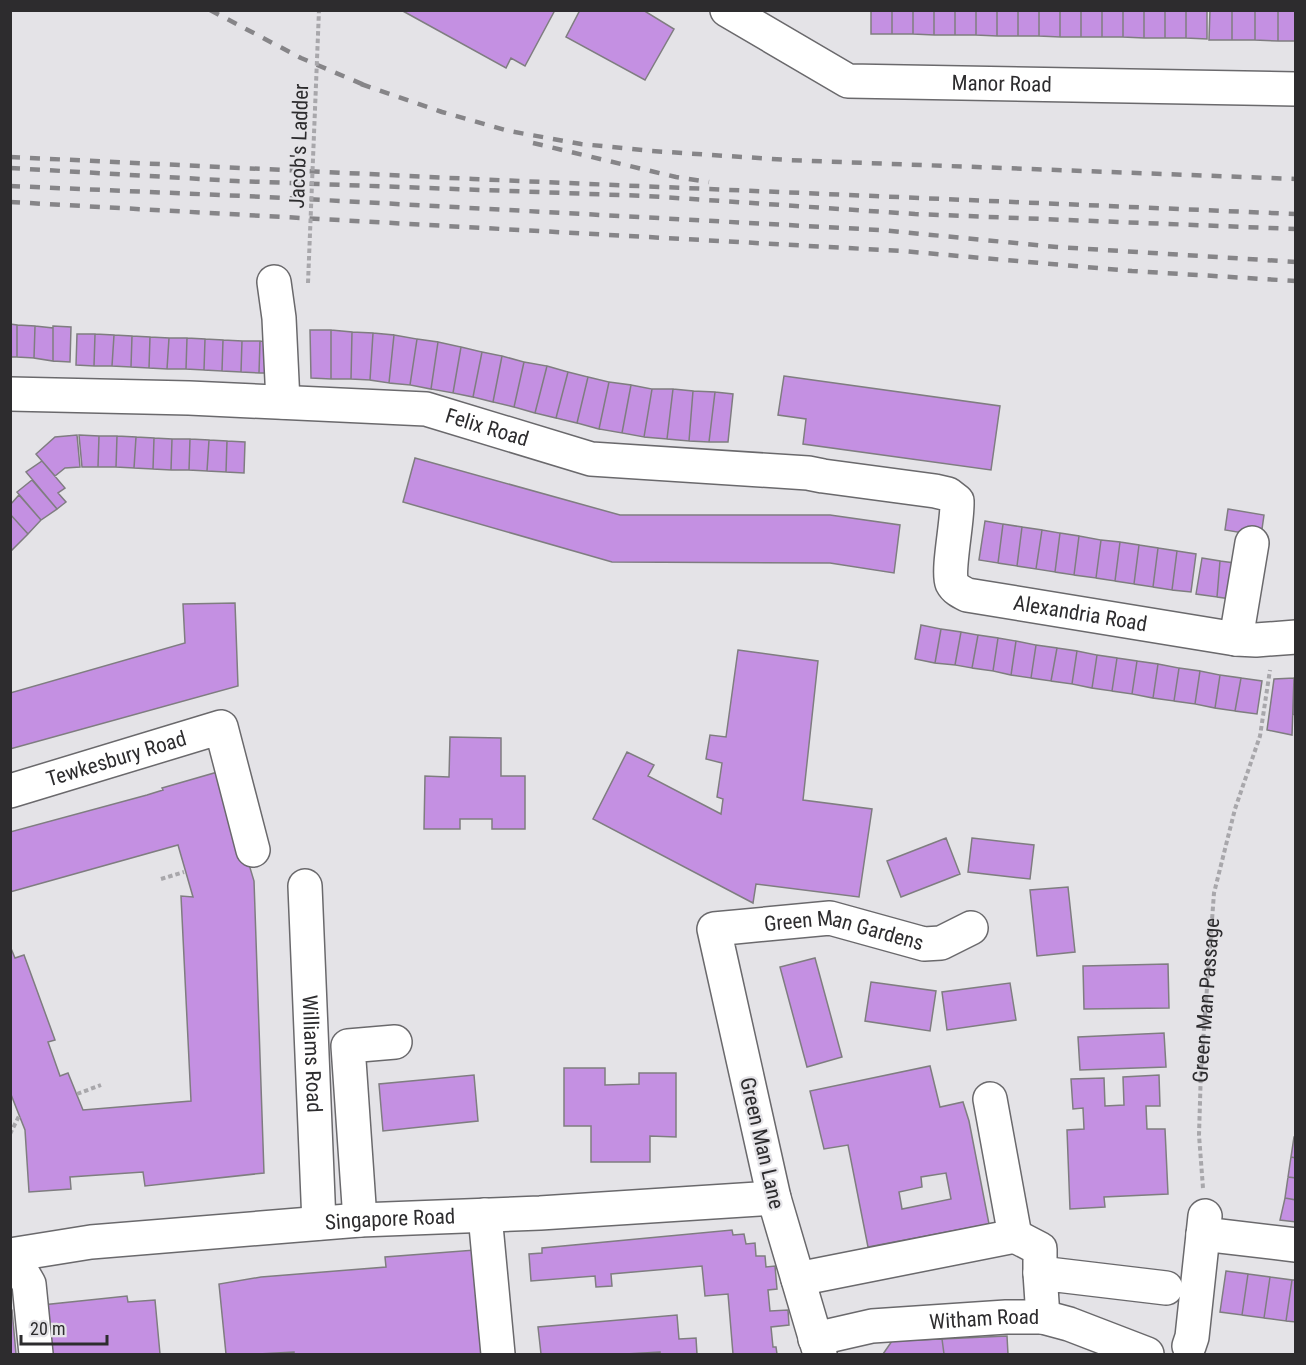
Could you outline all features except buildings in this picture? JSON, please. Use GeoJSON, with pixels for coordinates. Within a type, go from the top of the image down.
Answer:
{"type":"FeatureCollection","features":[{"type":"Feature","properties":{"kind":"street","name":"Manor Road"},"geometry":{"type":"LineString","coordinates":[[727,10],[848,81],[1296,89]]}},
{"type":"Feature","properties":{"kind":"street"},"geometry":{"type":"LineString","coordinates":[[274,282],[279,318],[283,402]]}},
{"type":"Feature","properties":{"kind":"street","name":"Felix Road"},"geometry":{"type":"LineString","coordinates":[[12,404],[189,398],[426,408],[591,459],[808,472],[934,491],[948,494],[957,501]]}},
{"type":"Feature","properties":{"kind":"street","name":"Alexandria Road"},"geometry":{"type":"LineString","coordinates":[[957,501],[950,573],[952,584],[967,595],[1236,639],[1296,637]]}},
{"type":"Feature","properties":{"kind":"street"},"geometry":{"type":"LineString","coordinates":[[1236,639],[1252,543]]}},
{"type":"Feature","properties":{"kind":"street","name":"Tewkesbury Road"},"geometry":{"type":"LineString","coordinates":[[10,791],[222,727],[253,850]]}},
{"type":"Feature","properties":{"kind":"street","name":"Williams Road"},"geometry":{"type":"LineString","coordinates":[[305,886],[319,1223]]}},
{"type":"Feature","properties":{"kind":"street","name":"Green Man Gardens"},"geometry":{"type":"LineString","coordinates":[[714,929],[830,918],[924,944],[940,943],[971,928]]}},
{"type":"Feature","properties":{"kind":"street","name":"Green Man Lane"},"geometry":{"type":"LineString","coordinates":[[714,929],[774,1198],[818,1347]]}},
{"type":"Feature","properties":{"kind":"street"},"geometry":{"type":"LineString","coordinates":[[360,1220],[348,1046],[395,1042]]}},
{"type":"Feature","properties":{"kind":"street"},"geometry":{"type":"LineString","coordinates":[[990,1099],[1015,1236]]}},
{"type":"Feature","properties":{"kind":"street","name":"Singapore Road"},"geometry":{"type":"LineString","coordinates":[[11,1255],[92,1242],[319,1223],[540,1214],[774,1198]]}},
{"type":"Feature","properties":{"kind":"street"},"geometry":{"type":"LineString","coordinates":[[485,1215],[498,1354]]}},
{"type":"Feature","properties":{"kind":"street"},"geometry":{"type":"LineString","coordinates":[[798,1279],[1015,1236],[1040,1249],[1043,1317]]}},
{"type":"Feature","properties":{"kind":"street"},"geometry":{"type":"LineString","coordinates":[[1190,1346],[1203,1237],[1296,1245]]}},
{"type":"Feature","properties":{"kind":"street"},"geometry":{"type":"LineString","coordinates":[[11,1255],[29,1284],[36,1354]]}},
{"type":"Feature","properties":{"kind":"street"},"geometry":{"type":"LineString","coordinates":[[1041,1273],[1166,1288]]}},
{"type":"Feature","properties":{"kind":"street","name":"Witham Road"},"geometry":{"type":"LineString","coordinates":[[818,1347],[872,1326],[1006,1317],[1043,1317],[1069,1323],[1147,1354]]}},
{"type":"Feature","properties":{"kind":"path","name":"Jacob's Ladder"},"geometry":{"type":"LineString","coordinates":[[308,283],[319,10]]}},
{"type":"Feature","properties":{"kind":"path","name":"Green Man Passage"},"geometry":{"type":"LineString","coordinates":[[1203,1237],[1199,1135],[1200,1069],[1214,893],[1235,808],[1260,736],[1271,662]]}},
{"type":"Feature","properties":{"kind":"path"},"geometry":{"type":"LineString","coordinates":[[161,879],[184,872]]}},
{"type":"Feature","properties":{"kind":"path"},"geometry":{"type":"LineString","coordinates":[[77,1094],[101,1085]]}},
{"type":"Feature","properties":{"kind":"path"},"geometry":{"type":"LineString","coordinates":[[10,1134],[19,1116]]}},
{"type":"Feature","properties":{"kind":"railway"},"geometry":{"type":"LineString","coordinates":[[210,10],[301,58],[369,87]]}},
{"type":"Feature","properties":{"kind":"railway"},"geometry":{"type":"LineString","coordinates":[[361,84],[442,112],[509,131],[581,144],[788,160],[1296,179]]}},
{"type":"Feature","properties":{"kind":"railway"},"geometry":{"type":"LineString","coordinates":[[533,143],[676,177],[709,182]]}},
{"type":"Feature","properties":{"kind":"railway"},"geometry":{"type":"LineString","coordinates":[[10,157],[1296,214]]}},
{"type":"Feature","properties":{"kind":"railway"},"geometry":{"type":"LineString","coordinates":[[10,168],[236,181],[647,196],[915,214],[1296,229]]}},
{"type":"Feature","properties":{"kind":"railway"},"geometry":{"type":"LineString","coordinates":[[10,186],[267,197],[880,230],[1057,247],[1296,262]]}},
{"type":"Feature","properties":{"kind":"railway"},"geometry":{"type":"LineString","coordinates":[[10,202],[902,251],[1132,271],[1296,281]]}}]}
